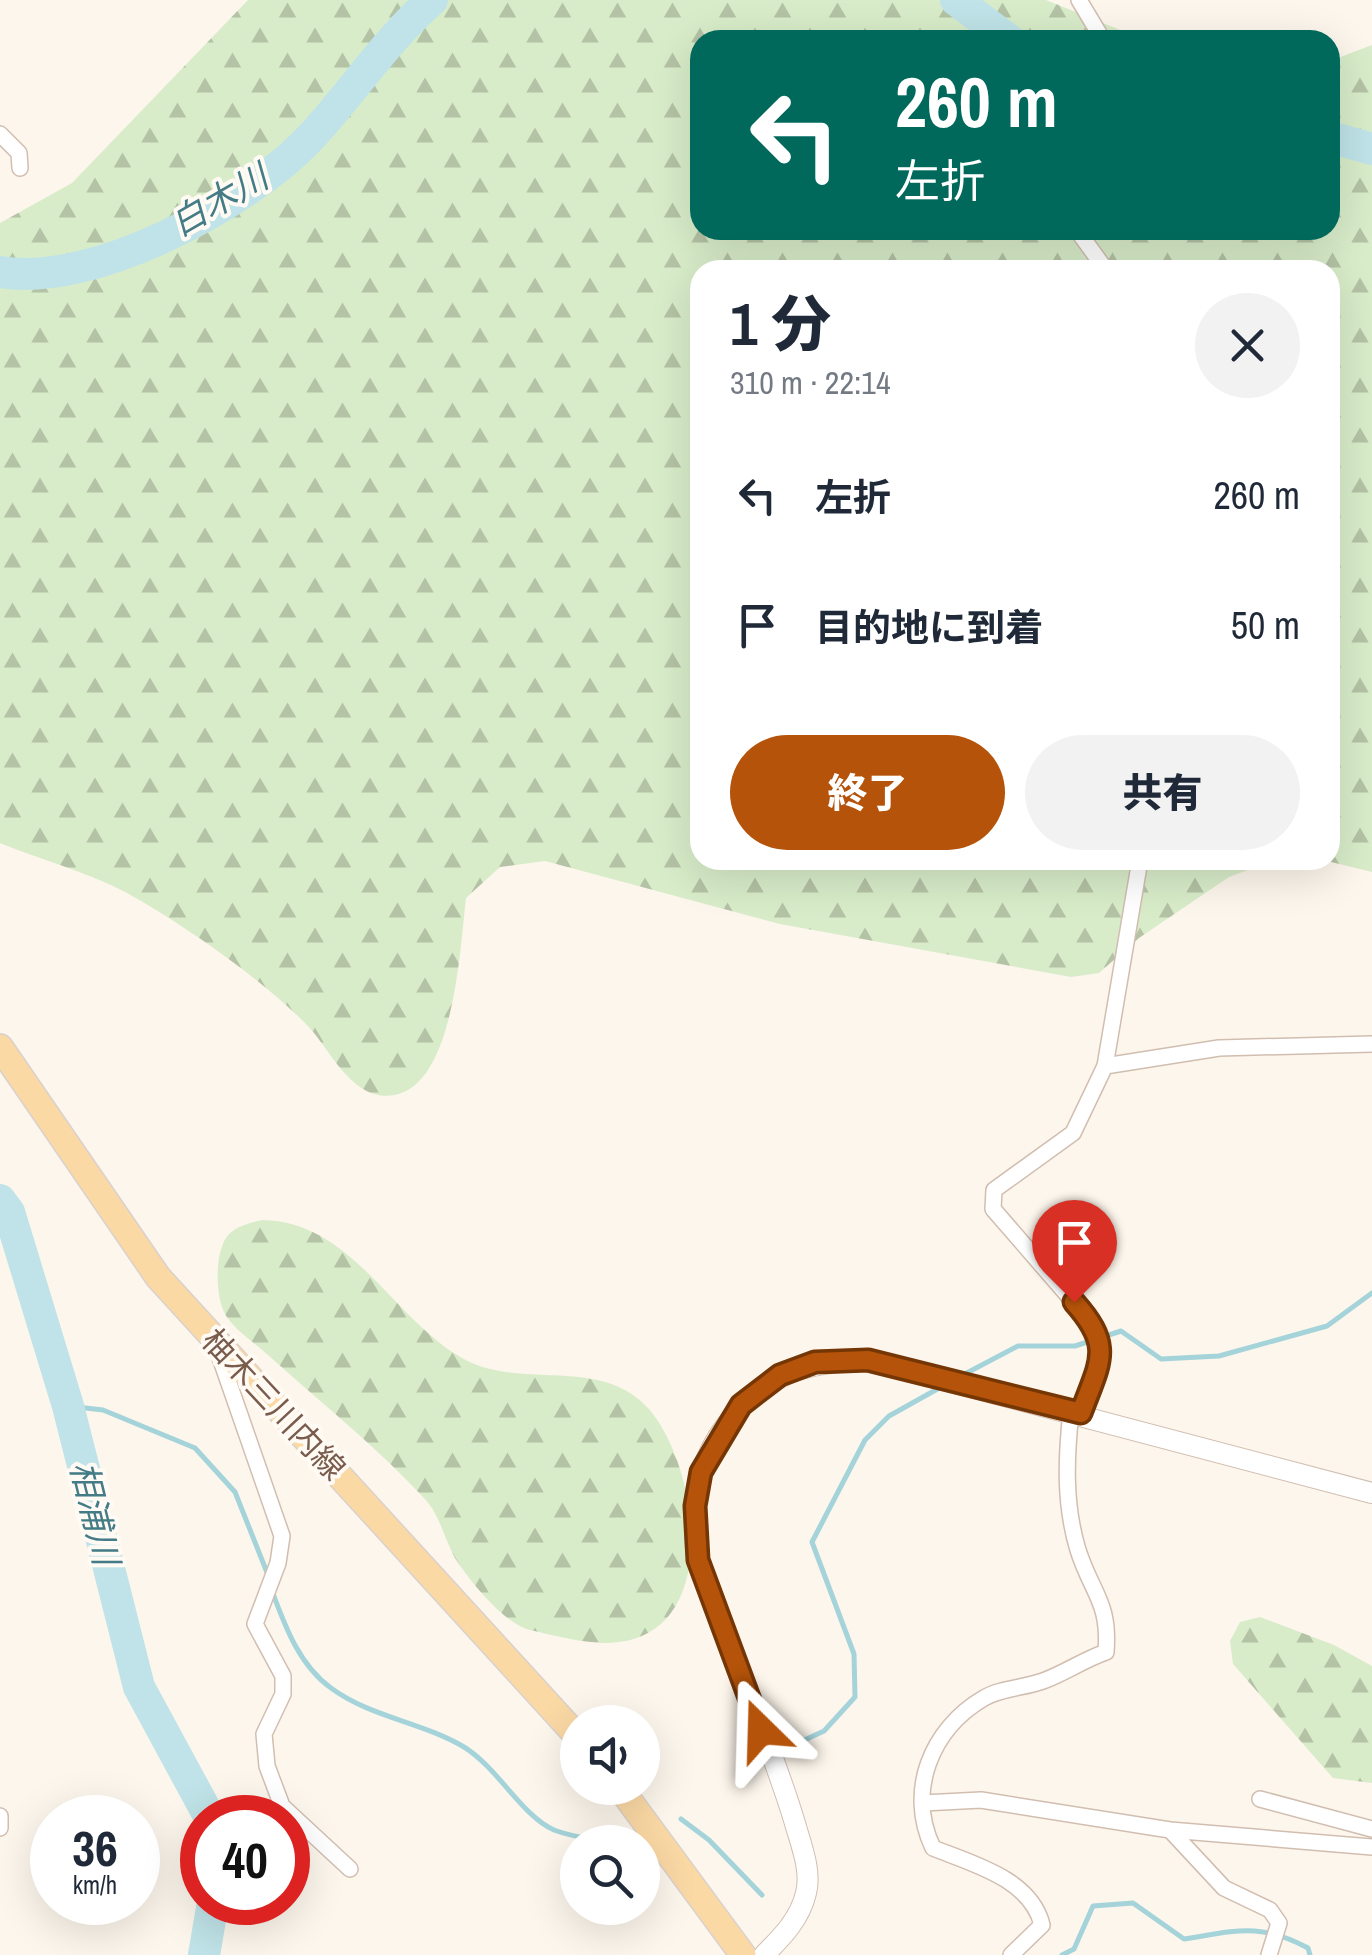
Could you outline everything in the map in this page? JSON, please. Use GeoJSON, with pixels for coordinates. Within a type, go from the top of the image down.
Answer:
{"type":"FeatureCollection","features":[{"type":"Feature","properties":{"kind":"main road","name":"柚木三川内線"},"geometry":{"type":"LineString","coordinates":[[0,1047],[158,1277],[560,1717]]}},
{"type":"Feature","properties":{"kind":"main road"},"geometry":{"type":"LineString","coordinates":[[633,1805],[743,1955]]}},
{"type":"Feature","properties":{"kind":"street"},"geometry":{"type":"LineString","coordinates":[[1079,0],[1097,30]]}},
{"type":"Feature","properties":{"kind":"street"},"geometry":{"type":"LineString","coordinates":[[0,134],[19,153],[20,168]]}},
{"type":"Feature","properties":{"kind":"street"},"geometry":{"type":"LineString","coordinates":[[1011,1955],[1042,1925],[1038,1907],[1018,1886],[933,1848],[922,1825],[922,1803],[928,1756],[948,1724],[986,1696],[1044,1681],[1106,1652],[1109,1618],[1078,1549],[1064,1470],[1076,1412],[1100,1359],[1097,1329],[993,1209],[994,1190],[1073,1133],[1105,1066],[1138,870]]}},
{"type":"Feature","properties":{"kind":"street"},"geometry":{"type":"LineString","coordinates":[[1105,1066],[1219,1048],[1372,1044]]}},
{"type":"Feature","properties":{"kind":"street"},"geometry":{"type":"LineString","coordinates":[[213,1338],[282,1536],[278,1563],[255,1624],[282,1676],[284,1694],[264,1734],[267,1766],[282,1806],[350,1869]]}},
{"type":"Feature","properties":{"kind":"street"},"geometry":{"type":"LineString","coordinates":[[764,1955],[792,1927],[807,1892],[805,1858],[786,1794],[698,1560],[695,1506],[701,1472],[719,1435],[741,1405],[780,1375],[815,1362],[868,1360],[1076,1412],[1372,1494]]}},
{"type":"Feature","properties":{"kind":"street"},"geometry":{"type":"LineString","coordinates":[[1260,1799],[1372,1829]]}},
{"type":"Feature","properties":{"kind":"street"},"geometry":{"type":"LineString","coordinates":[[922,1803],[980,1800],[1170,1830],[1372,1847]]}},
{"type":"Feature","properties":{"kind":"street"},"geometry":{"type":"LineString","coordinates":[[0,1816],[0,1828]]}},
{"type":"Feature","properties":{"kind":"street"},"geometry":{"type":"LineString","coordinates":[[1170,1830],[1224,1888],[1270,1910],[1279,1923],[1270,1951]]}},
{"type":"Feature","properties":{"kind":"green space"},"geometry":{"type":"Polygon","coordinates":[[[248,0],[1046,0],[1120,30],[690,30],[690,240],[1340,240],[1340,57],[1372,45],[1372,872],[1340,864],[1340,260],[690,260],[690,870],[1248,870],[1229,877],[1139,938],[1099,973],[1071,977],[780,924],[545,861],[500,867],[466,898],[451,1010],[431,1066],[415,1085],[395,1095],[366,1090],[343,1071],[287,1006],[196,936],[112,886],[0,843],[0,223],[72,183],[248,0]]]}},
{"type":"Feature","properties":{"kind":"green space"},"geometry":{"type":"Polygon","coordinates":[[[263,1220],[294,1225],[347,1254],[437,1341],[462,1358],[508,1372],[607,1382],[629,1392],[648,1408],[679,1466],[688,1503],[691,1541],[687,1577],[674,1608],[652,1631],[619,1642],[574,1640],[520,1626],[488,1600],[455,1558],[424,1498],[225,1314],[218,1273],[224,1241],[236,1229],[263,1220]]]}},
{"type":"Feature","properties":{"kind":"green space"},"geometry":{"type":"Polygon","coordinates":[[[1260,1617],[1334,1645],[1372,1666],[1372,1783],[1333,1778],[1233,1664],[1230,1641],[1240,1622],[1260,1617]]]}},
{"type":"Feature","properties":{"kind":"waterway","name":"白木川"},"geometry":{"type":"LineString","coordinates":[[0,272],[37,274],[122,254],[166,236],[248,189],[310,138],[432,0]]}},
{"type":"Feature","properties":{"kind":"waterway","name":"白木川"},"geometry":{"type":"LineString","coordinates":[[956,0],[996,30]]}},
{"type":"Feature","properties":{"kind":"waterway","name":"白木川"},"geometry":{"type":"LineString","coordinates":[[1340,140],[1372,149]]}},
{"type":"Feature","properties":{"kind":"waterway","name":"相浦川"},"geometry":{"type":"LineString","coordinates":[[0,1200],[9,1212],[68,1406],[139,1687],[198,1795]]}},
{"type":"Feature","properties":{"kind":"waterway"},"geometry":{"type":"LineString","coordinates":[[959,1377],[1018,1346],[1075,1346],[1121,1331],[1161,1359],[1219,1356],[1327,1326],[1372,1293]]}},
{"type":"Feature","properties":{"kind":"waterway"},"geometry":{"type":"LineString","coordinates":[[783,1750],[824,1731],[855,1697],[854,1654],[812,1542],[865,1440],[889,1416],[941,1387]]}},
{"type":"Feature","properties":{"kind":"waterway"},"geometry":{"type":"LineString","coordinates":[[68,1406],[103,1410],[195,1448],[235,1492],[268,1575]]}},
{"type":"Feature","properties":{"kind":"waterway"},"geometry":{"type":"LineString","coordinates":[[272,1591],[288,1631],[320,1679],[362,1706],[464,1747],[531,1814],[560,1832]]}},
{"type":"Feature","properties":{"kind":"waterway"},"geometry":{"type":"LineString","coordinates":[[681,1819],[709,1840],[762,1895]]}},
{"type":"Feature","properties":{"kind":"waterway"},"geometry":{"type":"LineString","coordinates":[[1062,1955],[1074,1949],[1093,1906],[1133,1903],[1184,1939],[1233,1931],[1261,1932],[1291,1940],[1308,1948],[1310,1955]]}},
{"type":"Feature","properties":{"kind":"waterway","name":"相浦川"},"geometry":{"type":"LineString","coordinates":[[204,1955],[209,1925]]}},
{"type":"Feature","properties":{"kind":"route"},"geometry":{"type":"LineString","coordinates":[[761,1730],[698,1560],[695,1506],[701,1472],[719,1435],[741,1405],[780,1375],[815,1362],[868,1360],[1081,1413],[1100,1359],[1097,1329],[1074,1302]]}}]}
